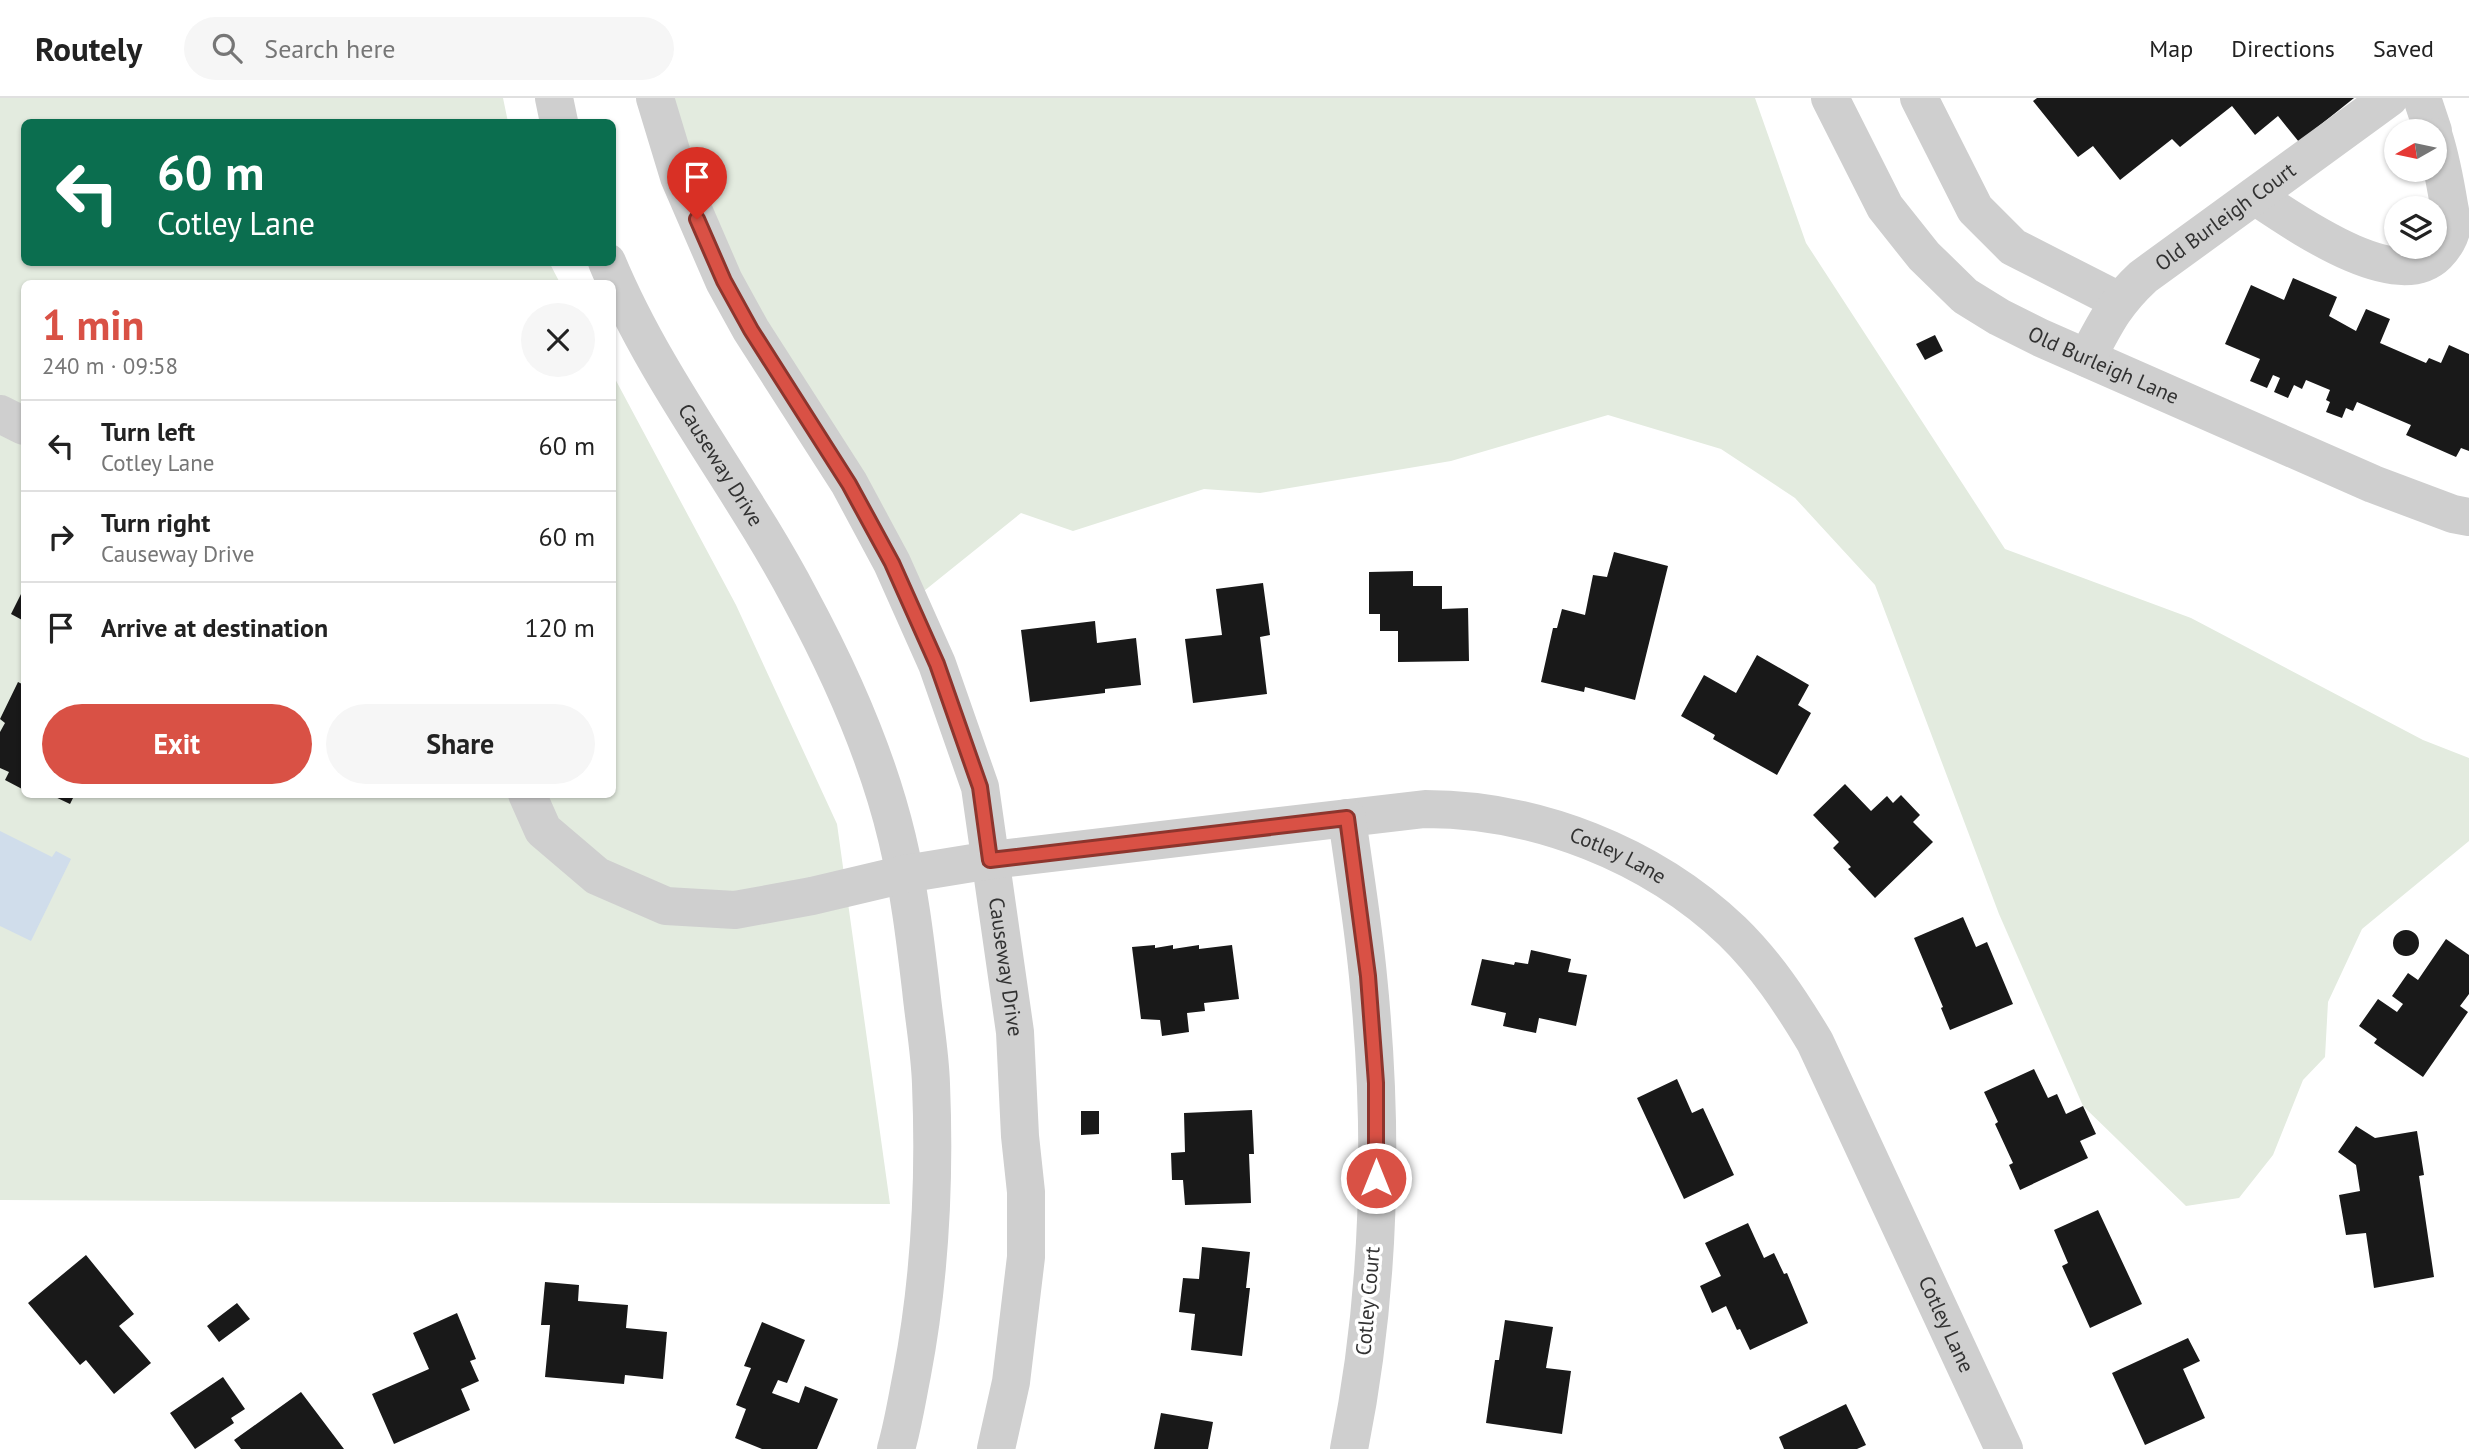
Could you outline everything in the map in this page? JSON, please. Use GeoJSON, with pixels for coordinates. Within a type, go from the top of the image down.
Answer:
{"type":"FeatureCollection","features":[{"type":"Feature","properties":{"kind":"street"},"geometry":{"type":"LineString","coordinates":[[554,98],[558,119]]}},
{"type":"Feature","properties":{"kind":"street","name":"Causeway Drive"},"geometry":{"type":"LineString","coordinates":[[655,98],[679,177],[724,281],[751,330],[849,484],[892,563],[937,664],[980,787],[1015,1032],[1026,1192],[1026,1257],[1010,1382],[996,1449]]}},
{"type":"Feature","properties":{"kind":"street"},"geometry":{"type":"LineString","coordinates":[[1919,98],[1975,209],[2013,247],[2119,302]]}},
{"type":"Feature","properties":{"kind":"street","name":"Old Burleigh Court"},"geometry":{"type":"LineString","coordinates":[[2087,358],[2119,302],[2143,277],[2389,98]]}},
{"type":"Feature","properties":{"kind":"street"},"geometry":{"type":"LineString","coordinates":[[2422,98],[2429,119]]}},
{"type":"Feature","properties":{"kind":"street","name":"Old Burleigh Lane"},"geometry":{"type":"LineString","coordinates":[[1844,102],[1885,207],[1924,256],[1965,296],[1999,317],[2087,358],[2373,484],[2453,514],[2469,517]]}},
{"type":"Feature","properties":{"kind":"street"},"geometry":{"type":"LineString","coordinates":[[2255,195],[2310,233],[2368,260],[2405,266],[2428,263],[2445,246],[2452,227],[2445,182]]}},
{"type":"Feature","properties":{"kind":"street","name":"Causeway Drive"},"geometry":{"type":"LineString","coordinates":[[616,285],[668,383],[765,533],[801,599],[848,693],[875,765],[897,837],[913,921],[931,1080],[933,1149],[929,1249],[917,1344],[897,1449]]}},
{"type":"Feature","properties":{"kind":"street"},"geometry":{"type":"LineString","coordinates":[[0,414],[21,424]]}},
{"type":"Feature","properties":{"kind":"street","name":"Cotley Lane"},"geometry":{"type":"LineString","coordinates":[[529,798],[543,830],[597,876],[666,906],[735,911],[905,874],[990,860],[1347,818],[1448,809],[1503,816],[1564,831],[1615,852],[1679,888],[1731,930],[1766,968],[1786,995],[1815,1042],[2004,1449]]}},
{"type":"Feature","properties":{"kind":"street","name":"Cotley Court"},"geometry":{"type":"LineString","coordinates":[[1347,818],[1368,976],[1376,1083],[1376,1175],[1371,1296],[1356,1416],[1349,1449]]}},
{"type":"Feature","properties":{"kind":"shaded area"},"geometry":{"type":"Polygon","coordinates":[[[0,98],[503,98],[507,119],[21,119],[21,266],[551,266],[558,280],[21,280],[21,798],[616,798],[616,381],[736,605],[837,824],[890,1204],[0,1200],[0,98]]]}},
{"type":"Feature","properties":{"kind":"shaded area"},"geometry":{"type":"Polygon","coordinates":[[[670,98],[1755,98],[1806,243],[2005,549],[2191,618],[2423,740],[2469,758],[2469,841],[2362,929],[2328,1002],[2325,1057],[2303,1080],[2273,1155],[2239,1198],[2186,1206],[2083,1106],[1999,914],[1875,585],[1795,498],[1721,449],[1608,415],[1451,461],[1260,493],[1204,489],[1073,531],[1021,513],[924,591],[736,279],[670,98]]]}},
{"type":"Feature","properties":{"kind":"water"},"geometry":{"type":"Polygon","coordinates":[[[0,831],[52,857],[56,851],[71,859],[31,941],[0,926],[0,831]]]}},
{"type":"Feature","properties":{"kind":"building"},"geometry":{"type":"Polygon","coordinates":[[[2037,98],[2354,98],[2299,142],[2278,116],[2255,135],[2232,106],[2180,147],[2172,139],[2120,180],[2093,146],[2078,157],[2033,101],[2037,98]]]}},
{"type":"Feature","properties":{"kind":"building"},"geometry":{"type":"Polygon","coordinates":[[[2293,278],[2337,297],[2329,316],[2356,331],[2366,309],[2390,319],[2380,343],[2426,363],[2429,358],[2441,363],[2449,345],[2469,354],[2469,451],[2461,448],[2456,457],[2406,435],[2411,425],[2357,402],[2353,411],[2346,408],[2342,418],[2326,412],[2330,402],[2326,400],[2330,390],[2306,380],[2302,389],[2294,385],[2288,398],[2274,392],[2280,378],[2273,375],[2267,388],[2250,381],[2260,359],[2225,344],[2251,285],[2284,300],[2293,278]]]}},
{"type":"Feature","properties":{"kind":"building"},"geometry":{"type":"Polygon","coordinates":[[[1935,335],[1943,351],[1925,360],[1916,344],[1935,335]]]}},
{"type":"Feature","properties":{"kind":"building"},"geometry":{"type":"Polygon","coordinates":[[[1614,552],[1668,566],[1635,700],[1585,687],[1584,692],[1541,682],[1553,628],[1557,628],[1562,609],[1585,615],[1593,575],[1607,577],[1614,552]]]}},
{"type":"Feature","properties":{"kind":"building"},"geometry":{"type":"Polygon","coordinates":[[[1413,571],[1413,586],[1442,586],[1442,609],[1468,608],[1469,661],[1398,662],[1398,631],[1380,631],[1380,614],[1369,614],[1369,572],[1413,571]]]}},
{"type":"Feature","properties":{"kind":"building"},"geometry":{"type":"Polygon","coordinates":[[[1263,583],[1270,635],[1260,637],[1267,694],[1193,703],[1185,639],[1222,635],[1216,589],[1263,583]]]}},
{"type":"Feature","properties":{"kind":"building"},"geometry":{"type":"Polygon","coordinates":[[[21,594],[21,619],[11,614],[21,594]]]}},
{"type":"Feature","properties":{"kind":"building"},"geometry":{"type":"Polygon","coordinates":[[[1095,621],[1097,643],[1136,638],[1141,685],[1105,689],[1105,693],[1030,702],[1021,630],[1095,621]]]}},
{"type":"Feature","properties":{"kind":"building"},"geometry":{"type":"Polygon","coordinates":[[[1757,655],[1809,685],[1798,705],[1811,713],[1777,775],[1713,739],[1715,735],[1681,716],[1704,675],[1736,693],[1757,655]]]}},
{"type":"Feature","properties":{"kind":"building"},"geometry":{"type":"Polygon","coordinates":[[[18,682],[21,684],[21,788],[5,780],[9,772],[0,768],[0,732],[5,723],[0,719],[18,682]]]}},
{"type":"Feature","properties":{"kind":"building"},"geometry":{"type":"Polygon","coordinates":[[[1845,784],[1871,811],[1887,796],[1893,803],[1901,795],[1920,815],[1913,822],[1933,842],[1875,898],[1833,848],[1839,842],[1813,815],[1845,784]]]}},
{"type":"Feature","properties":{"kind":"building"},"geometry":{"type":"Polygon","coordinates":[[[57,798],[73,798],[70,804],[57,798]]]}},
{"type":"Feature","properties":{"kind":"building"},"geometry":{"type":"Polygon","coordinates":[[[1963,917],[1976,947],[1987,942],[2013,1004],[1950,1030],[1914,938],[1963,917]]]}},
{"type":"Feature","properties":{"kind":"building"},"geometry":{"type":"Polygon","coordinates":[[[2406,930],[2416,933],[2419,943],[2416,953],[2406,956],[2396,953],[2393,943],[2396,933],[2406,930]]]}},
{"type":"Feature","properties":{"kind":"building"},"geometry":{"type":"Polygon","coordinates":[[[2446,939],[2469,955],[2469,994],[2460,1006],[2468,1012],[2423,1077],[2374,1043],[2377,1039],[2359,1026],[2378,999],[2397,1012],[2403,1004],[2392,996],[2408,973],[2418,980],[2446,939]]]}},
{"type":"Feature","properties":{"kind":"building"},"geometry":{"type":"Polygon","coordinates":[[[1155,945],[1155,948],[1173,945],[1173,949],[1199,945],[1199,949],[1232,945],[1239,999],[1204,1003],[1205,1011],[1187,1013],[1189,1032],[1162,1036],[1160,1020],[1141,1019],[1132,947],[1155,945]]]}},
{"type":"Feature","properties":{"kind":"building"},"geometry":{"type":"Polygon","coordinates":[[[1531,950],[1571,959],[1568,972],[1587,975],[1576,1026],[1539,1018],[1536,1033],[1503,1026],[1506,1013],[1471,1005],[1482,959],[1514,965],[1515,962],[1528,964],[1531,950]]]}},
{"type":"Feature","properties":{"kind":"building"},"geometry":{"type":"Polygon","coordinates":[[[2034,1069],[2048,1098],[2057,1094],[2066,1114],[2083,1106],[2096,1134],[2080,1141],[2088,1158],[2020,1190],[2009,1165],[2013,1163],[1995,1124],[1998,1122],[1984,1092],[2034,1069]]]}},
{"type":"Feature","properties":{"kind":"building"},"geometry":{"type":"Polygon","coordinates":[[[1677,1079],[1692,1113],[1703,1108],[1734,1175],[1684,1199],[1637,1098],[1677,1079]]]}},
{"type":"Feature","properties":{"kind":"building"},"geometry":{"type":"Polygon","coordinates":[[[1252,1110],[1254,1154],[1249,1154],[1251,1203],[1185,1205],[1183,1180],[1172,1180],[1171,1153],[1185,1152],[1184,1113],[1252,1110]]]}},
{"type":"Feature","properties":{"kind":"building"},"geometry":{"type":"Polygon","coordinates":[[[1081,1111],[1099,1111],[1099,1134],[1081,1135],[1081,1111]]]}},
{"type":"Feature","properties":{"kind":"building"},"geometry":{"type":"Polygon","coordinates":[[[2356,1126],[2375,1138],[2417,1131],[2424,1175],[2419,1176],[2434,1277],[2374,1288],[2366,1233],[2346,1235],[2339,1195],[2360,1191],[2356,1165],[2338,1152],[2356,1126]]]}},
{"type":"Feature","properties":{"kind":"building"},"geometry":{"type":"Polygon","coordinates":[[[2098,1210],[2142,1304],[2090,1328],[2062,1266],[2068,1263],[2054,1230],[2098,1210]]]}},
{"type":"Feature","properties":{"kind":"building"},"geometry":{"type":"Polygon","coordinates":[[[1748,1223],[1764,1258],[1774,1253],[1784,1274],[1787,1273],[1808,1323],[1750,1350],[1726,1306],[1712,1313],[1700,1286],[1721,1276],[1705,1243],[1748,1223]]]}},
{"type":"Feature","properties":{"kind":"building"},"geometry":{"type":"Polygon","coordinates":[[[1202,1247],[1250,1252],[1246,1288],[1250,1288],[1242,1356],[1191,1350],[1195,1314],[1179,1312],[1183,1278],[1199,1279],[1202,1247]]]}},
{"type":"Feature","properties":{"kind":"building"},"geometry":{"type":"Polygon","coordinates":[[[86,1255],[134,1314],[119,1326],[151,1363],[114,1394],[86,1360],[80,1365],[28,1303],[86,1255]]]}},
{"type":"Feature","properties":{"kind":"building"},"geometry":{"type":"Polygon","coordinates":[[[545,1282],[579,1285],[578,1301],[628,1305],[626,1328],[667,1332],[663,1379],[625,1375],[624,1384],[545,1377],[550,1325],[541,1325],[545,1282]]]}},
{"type":"Feature","properties":{"kind":"building"},"geometry":{"type":"Polygon","coordinates":[[[237,1303],[250,1319],[219,1342],[207,1326],[237,1303]]]}},
{"type":"Feature","properties":{"kind":"building"},"geometry":{"type":"Polygon","coordinates":[[[457,1313],[476,1359],[470,1361],[479,1381],[461,1389],[470,1410],[394,1444],[372,1394],[429,1369],[413,1333],[457,1313]]]}},
{"type":"Feature","properties":{"kind":"building"},"geometry":{"type":"Polygon","coordinates":[[[1505,1320],[1553,1327],[1546,1368],[1571,1371],[1562,1434],[1486,1423],[1495,1360],[1499,1360],[1505,1320]]]}},
{"type":"Feature","properties":{"kind":"building"},"geometry":{"type":"Polygon","coordinates":[[[762,1322],[805,1340],[787,1383],[778,1380],[772,1393],[799,1403],[805,1386],[838,1399],[817,1449],[762,1449],[735,1438],[746,1409],[736,1405],[751,1368],[744,1366],[762,1322]]]}},
{"type":"Feature","properties":{"kind":"building"},"geometry":{"type":"Polygon","coordinates":[[[2188,1338],[2200,1361],[2183,1369],[2205,1418],[2145,1445],[2112,1373],[2188,1338]]]}},
{"type":"Feature","properties":{"kind":"building"},"geometry":{"type":"Polygon","coordinates":[[[223,1377],[245,1409],[231,1418],[234,1423],[195,1449],[170,1413],[223,1377]]]}},
{"type":"Feature","properties":{"kind":"building"},"geometry":{"type":"Polygon","coordinates":[[[301,1392],[344,1449],[241,1449],[234,1440],[301,1392]]]}},
{"type":"Feature","properties":{"kind":"building"},"geometry":{"type":"Polygon","coordinates":[[[1846,1404],[1866,1445],[1857,1449],[1784,1449],[1779,1437],[1846,1404]]]}},
{"type":"Feature","properties":{"kind":"building"},"geometry":{"type":"Polygon","coordinates":[[[1161,1413],[1213,1422],[1208,1449],[1154,1449],[1161,1413]]]}},
{"type":"Feature","properties":{"kind":"route"},"geometry":{"type":"LineString","coordinates":[[697,219],[724,281],[751,330],[849,484],[892,563],[937,664],[980,787],[990,860],[1347,818],[1368,976],[1376,1083],[1376,1178]]}}]}
